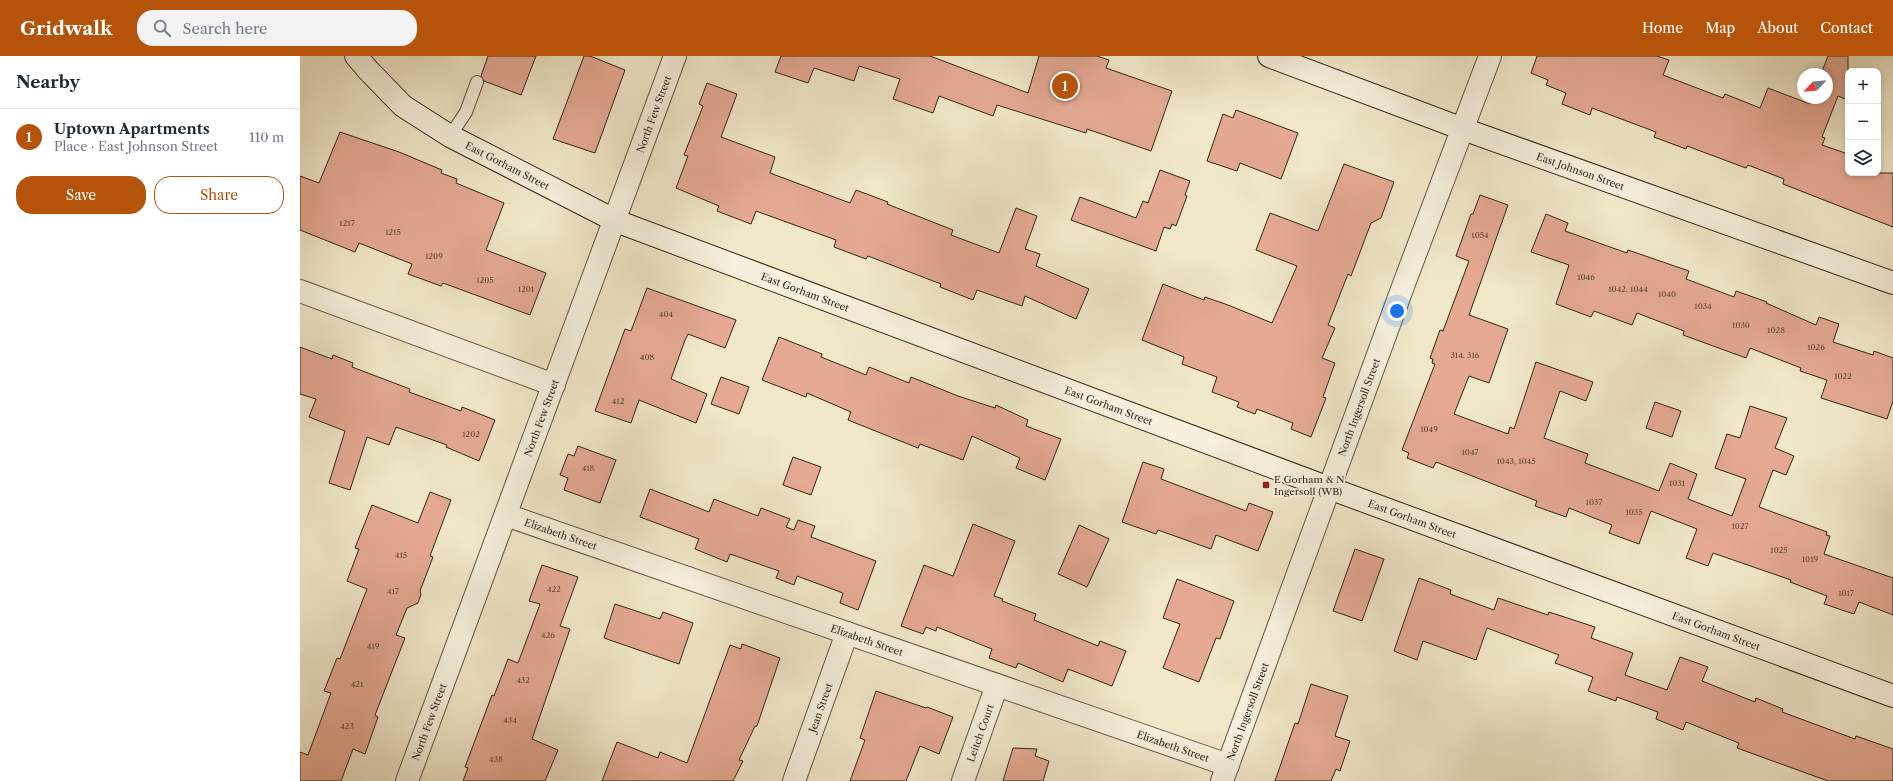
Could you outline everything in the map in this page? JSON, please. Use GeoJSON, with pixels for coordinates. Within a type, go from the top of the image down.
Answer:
{"type":"FeatureCollection","features":[{"type":"Feature","properties":{"kind":"street","name":"East Gorham Street"},"geometry":{"type":"LineString","coordinates":[[356,56],[403,106],[450,136],[616,221],[1329,488],[1893,696]]}},
{"type":"Feature","properties":{"kind":"street","name":"North Few Street"},"geometry":{"type":"LineString","coordinates":[[408,781],[676,56]]}},
{"type":"Feature","properties":{"kind":"street","name":"East Johnson Street"},"geometry":{"type":"LineString","coordinates":[[1269,56],[1463,129],[1893,283]]}},
{"type":"Feature","properties":{"kind":"street","name":"North Ingersoll Street"},"geometry":{"type":"LineString","coordinates":[[1225,773],[1329,488],[1490,56]]}},
{"type":"Feature","properties":{"kind":"street"},"geometry":{"type":"LineString","coordinates":[[300,292],[554,385]]}},
{"type":"Feature","properties":{"kind":"street","name":"Elizabeth Street"},"geometry":{"type":"LineString","coordinates":[[506,515],[997,685],[1225,773]]}},
{"type":"Feature","properties":{"kind":"street","name":"Jean Street"},"geometry":{"type":"LineString","coordinates":[[794,781],[847,633]]}},
{"type":"Feature","properties":{"kind":"street","name":"Leitch Court"},"geometry":{"type":"LineString","coordinates":[[963,781],[997,685]]}},
{"type":"Feature","properties":{"kind":"lane"},"geometry":{"type":"LineString","coordinates":[[450,136],[466,112],[477,82]]}},
{"type":"Feature","properties":{"kind":"building"},"geometry":{"type":"Polygon","coordinates":[[[488,56],[536,56],[521,95],[484,81],[481,76],[488,56]]]}},
{"type":"Feature","properties":{"kind":"building"},"geometry":{"type":"Polygon","coordinates":[[[584,56],[590,56],[625,70],[595,153],[553,139],[584,56]]]}},
{"type":"Feature","properties":{"kind":"building"},"geometry":{"type":"Polygon","coordinates":[[[781,56],[930,56],[1028,93],[1039,56],[1097,56],[1109,60],[1106,68],[1172,91],[1151,151],[1087,129],[1086,133],[997,105],[993,116],[939,96],[933,113],[893,99],[900,79],[859,66],[854,81],[814,68],[808,83],[775,72],[781,56]]]}},
{"type":"Feature","properties":{"kind":"building"},"geometry":{"type":"Polygon","coordinates":[[[1537,56],[1657,56],[1669,60],[1663,75],[1723,98],[1725,94],[1760,108],[1768,88],[1797,99],[1797,104],[1833,104],[1833,68],[1823,68],[1828,56],[1848,56],[1848,68],[1845,68],[1845,99],[1838,96],[1822,137],[1825,138],[1822,145],[1845,153],[1845,176],[1881,176],[1881,173],[1893,173],[1893,227],[1783,184],[1784,179],[1748,165],[1746,168],[1687,146],[1686,149],[1654,137],[1656,132],[1592,108],[1590,115],[1562,104],[1566,93],[1546,85],[1548,80],[1531,73],[1537,56]]]}},
{"type":"Feature","properties":{"kind":"building"},"geometry":{"type":"Polygon","coordinates":[[[707,83],[737,94],[721,137],[775,157],[770,173],[850,203],[856,190],[953,230],[951,235],[999,253],[1016,208],[1037,216],[1025,249],[1040,254],[1036,266],[1089,289],[1076,319],[1025,296],[1022,306],[977,290],[973,300],[940,287],[941,284],[868,256],[866,259],[834,247],[836,240],[756,211],[751,224],[717,211],[719,206],[676,188],[688,156],[684,155],[703,106],[699,104],[707,83]]]}},
{"type":"Feature","properties":{"kind":"building"},"geometry":{"type":"Polygon","coordinates":[[[1236,110],[1298,133],[1281,179],[1240,163],[1237,171],[1207,161],[1223,114],[1233,118],[1236,110]]]}},
{"type":"Feature","properties":{"kind":"building"},"geometry":{"type":"Polygon","coordinates":[[[340,132],[399,152],[442,170],[441,173],[457,179],[456,183],[504,203],[486,250],[546,273],[530,315],[443,283],[441,286],[408,274],[412,264],[359,243],[355,252],[300,230],[300,176],[319,183],[340,132]]]}},
{"type":"Feature","properties":{"kind":"building"},"geometry":{"type":"Polygon","coordinates":[[[1344,164],[1394,182],[1381,218],[1371,223],[1351,276],[1348,274],[1328,325],[1335,328],[1322,358],[1335,363],[1323,397],[1326,398],[1311,437],[1291,429],[1293,423],[1257,409],[1255,414],[1237,407],[1239,402],[1212,392],[1217,377],[1182,364],[1184,357],[1142,340],[1163,284],[1204,300],[1205,297],[1228,305],[1272,323],[1297,266],[1256,250],[1270,213],[1318,231],[1344,164]]]}},
{"type":"Feature","properties":{"kind":"building"},"geometry":{"type":"Polygon","coordinates":[[[1160,170],[1190,181],[1185,195],[1187,196],[1176,226],[1172,224],[1170,229],[1164,227],[1156,251],[1071,220],[1080,197],[1136,218],[1143,201],[1148,203],[1160,170]]]}},
{"type":"Feature","properties":{"kind":"building"},"geometry":{"type":"Polygon","coordinates":[[[1480,195],[1508,205],[1469,315],[1508,329],[1489,383],[1469,376],[1454,414],[1508,434],[1510,427],[1514,429],[1536,362],[1593,382],[1586,401],[1560,391],[1544,438],[1588,454],[1585,463],[1659,491],[1670,463],[1697,474],[1688,499],[1732,516],[1746,479],[1715,468],[1727,434],[1740,438],[1750,406],[1787,418],[1775,448],[1794,456],[1786,475],[1773,470],[1759,507],[1827,532],[1826,535],[1830,536],[1824,554],[1893,578],[1893,615],[1859,602],[1854,614],[1824,604],[1827,596],[1790,582],[1791,580],[1713,553],[1708,566],[1686,558],[1697,529],[1651,511],[1639,544],[1609,533],[1612,525],[1569,508],[1566,517],[1535,506],[1537,501],[1436,462],[1433,468],[1407,458],[1409,453],[1402,450],[1435,364],[1432,363],[1433,359],[1430,358],[1440,330],[1443,331],[1469,261],[1456,256],[1471,214],[1473,214],[1480,195]]]}},
{"type":"Feature","properties":{"kind":"building"},"geometry":{"type":"Polygon","coordinates":[[[1546,214],[1568,223],[1565,231],[1627,253],[1628,250],[1689,271],[1686,279],[1734,297],[1736,291],[1767,302],[1766,303],[1816,325],[1819,317],[1839,324],[1833,342],[1873,355],[1874,351],[1893,358],[1893,401],[1887,419],[1821,398],[1827,380],[1800,371],[1801,368],[1750,348],[1746,358],[1683,335],[1684,331],[1637,313],[1632,325],[1594,311],[1591,317],[1556,304],[1569,265],[1531,252],[1546,214]]]}},
{"type":"Feature","properties":{"kind":"building"},"geometry":{"type":"Polygon","coordinates":[[[647,288],[736,320],[725,348],[688,334],[685,340],[671,379],[707,394],[696,423],[639,400],[631,423],[595,411],[625,329],[631,331],[647,288]]]}},
{"type":"Feature","properties":{"kind":"building"},"geometry":{"type":"Polygon","coordinates":[[[779,337],[822,354],[821,357],[866,375],[869,367],[909,383],[911,377],[958,396],[995,408],[996,405],[1028,420],[1026,426],[1061,439],[1045,480],[1016,468],[1020,458],[972,436],[963,460],[920,444],[918,448],[848,420],[851,412],[807,393],[806,397],[762,380],[779,337]]]}},
{"type":"Feature","properties":{"kind":"building"},"geometry":{"type":"Polygon","coordinates":[[[300,347],[332,359],[333,355],[353,363],[352,367],[410,389],[409,392],[461,411],[462,407],[495,420],[479,461],[446,447],[447,445],[396,427],[389,445],[367,437],[350,490],[329,483],[345,431],[309,417],[316,399],[300,394],[300,347]]]}},
{"type":"Feature","properties":{"kind":"building"},"geometry":{"type":"Polygon","coordinates":[[[721,377],[749,387],[739,414],[711,404],[721,377]]]}},
{"type":"Feature","properties":{"kind":"building"},"geometry":{"type":"Polygon","coordinates":[[[1655,402],[1681,411],[1672,437],[1646,428],[1655,402]]]}},
{"type":"Feature","properties":{"kind":"building"},"geometry":{"type":"Polygon","coordinates":[[[578,446],[616,460],[600,503],[564,490],[568,478],[560,475],[568,454],[574,456],[578,446]]]}},
{"type":"Feature","properties":{"kind":"building"},"geometry":{"type":"Polygon","coordinates":[[[793,457],[821,467],[811,495],[783,485],[793,457]]]}},
{"type":"Feature","properties":{"kind":"building"},"geometry":{"type":"Polygon","coordinates":[[[1143,462],[1164,469],[1161,479],[1246,511],[1249,503],[1273,512],[1258,551],[1216,535],[1211,549],[1158,530],[1156,534],[1122,522],[1143,462]]]}},
{"type":"Feature","properties":{"kind":"building"},"geometry":{"type":"Polygon","coordinates":[[[650,489],[709,512],[714,499],[758,516],[761,508],[790,519],[786,527],[794,530],[798,520],[815,526],[811,537],[876,561],[858,610],[840,603],[843,593],[797,576],[794,585],[776,578],[779,571],[730,554],[727,562],[695,549],[699,539],[640,517],[650,489]]]}},
{"type":"Feature","properties":{"kind":"building"},"geometry":{"type":"Polygon","coordinates":[[[430,492],[451,500],[430,556],[433,557],[420,591],[421,594],[418,603],[407,608],[396,635],[405,638],[375,715],[378,717],[365,754],[353,749],[341,781],[300,781],[300,752],[308,755],[331,693],[324,691],[337,658],[340,659],[367,589],[347,581],[359,549],[355,548],[372,505],[418,523],[430,492]]]}},
{"type":"Feature","properties":{"kind":"building"},"geometry":{"type":"Polygon","coordinates":[[[973,524],[1015,541],[994,596],[1003,599],[1002,601],[1036,614],[1034,620],[1098,646],[1100,641],[1126,651],[1112,686],[1068,669],[1063,682],[1018,663],[1016,668],[989,658],[992,649],[937,627],[936,631],[926,627],[923,634],[901,626],[924,565],[953,576],[973,524]]]}},
{"type":"Feature","properties":{"kind":"building"},"geometry":{"type":"Polygon","coordinates":[[[1079,525],[1109,539],[1087,587],[1058,574],[1079,525]]]}},
{"type":"Feature","properties":{"kind":"building"},"geometry":{"type":"Polygon","coordinates":[[[1355,549],[1384,559],[1362,621],[1333,611],[1355,549]]]}},
{"type":"Feature","properties":{"kind":"building"},"geometry":{"type":"Polygon","coordinates":[[[542,565],[578,577],[560,626],[570,629],[532,739],[558,750],[545,781],[463,781],[468,768],[465,767],[492,695],[494,696],[508,659],[518,663],[540,604],[529,601],[542,565]]]}},
{"type":"Feature","properties":{"kind":"building"},"geometry":{"type":"Polygon","coordinates":[[[1419,578],[1451,590],[1450,594],[1494,610],[1498,598],[1548,615],[1549,612],[1595,627],[1591,638],[1633,653],[1625,675],[1667,690],[1680,657],[1708,667],[1702,681],[1755,702],[1756,698],[1783,709],[1782,712],[1855,739],[1856,736],[1893,749],[1893,781],[1828,781],[1737,748],[1739,743],[1686,722],[1683,730],[1656,719],[1658,712],[1617,697],[1616,701],[1588,691],[1593,677],[1555,663],[1559,655],[1487,628],[1476,660],[1423,641],[1417,660],[1394,651],[1419,578]]]}},
{"type":"Feature","properties":{"kind":"building"},"geometry":{"type":"Polygon","coordinates":[[[1177,579],[1234,601],[1220,639],[1216,638],[1199,682],[1163,668],[1180,624],[1163,618],[1177,579]]]}},
{"type":"Feature","properties":{"kind":"building"},"geometry":{"type":"Polygon","coordinates":[[[615,604],[660,619],[663,612],[693,623],[679,664],[604,638],[615,604]]]}},
{"type":"Feature","properties":{"kind":"building"},"geometry":{"type":"Polygon","coordinates":[[[742,644],[780,658],[757,726],[755,726],[739,760],[743,761],[733,781],[602,781],[617,742],[658,758],[660,752],[687,763],[730,645],[741,649],[742,644]]]}},
{"type":"Feature","properties":{"kind":"building"},"geometry":{"type":"Polygon","coordinates":[[[1311,684],[1348,696],[1335,736],[1350,741],[1340,771],[1336,769],[1331,781],[1275,781],[1295,723],[1298,724],[1311,684]]]}},
{"type":"Feature","properties":{"kind":"building"},"geometry":{"type":"Polygon","coordinates":[[[876,691],[953,717],[939,754],[920,746],[906,781],[850,781],[865,740],[860,738],[876,691]]]}},
{"type":"Feature","properties":{"kind":"building"},"geometry":{"type":"Polygon","coordinates":[[[1013,748],[1037,749],[1035,756],[1049,761],[1043,781],[1003,781],[1013,748]]]}},
{"type":"Feature","properties":{"kind":"place","name":"Uptown Apartments"},"geometry":{"type":"Point","coordinates":[1065,86]}},
{"type":"Feature","properties":{"kind":"place","name":"E Gorham & N Ingersoll (WB)"},"geometry":{"type":"Point","coordinates":[1266,485]}}]}
